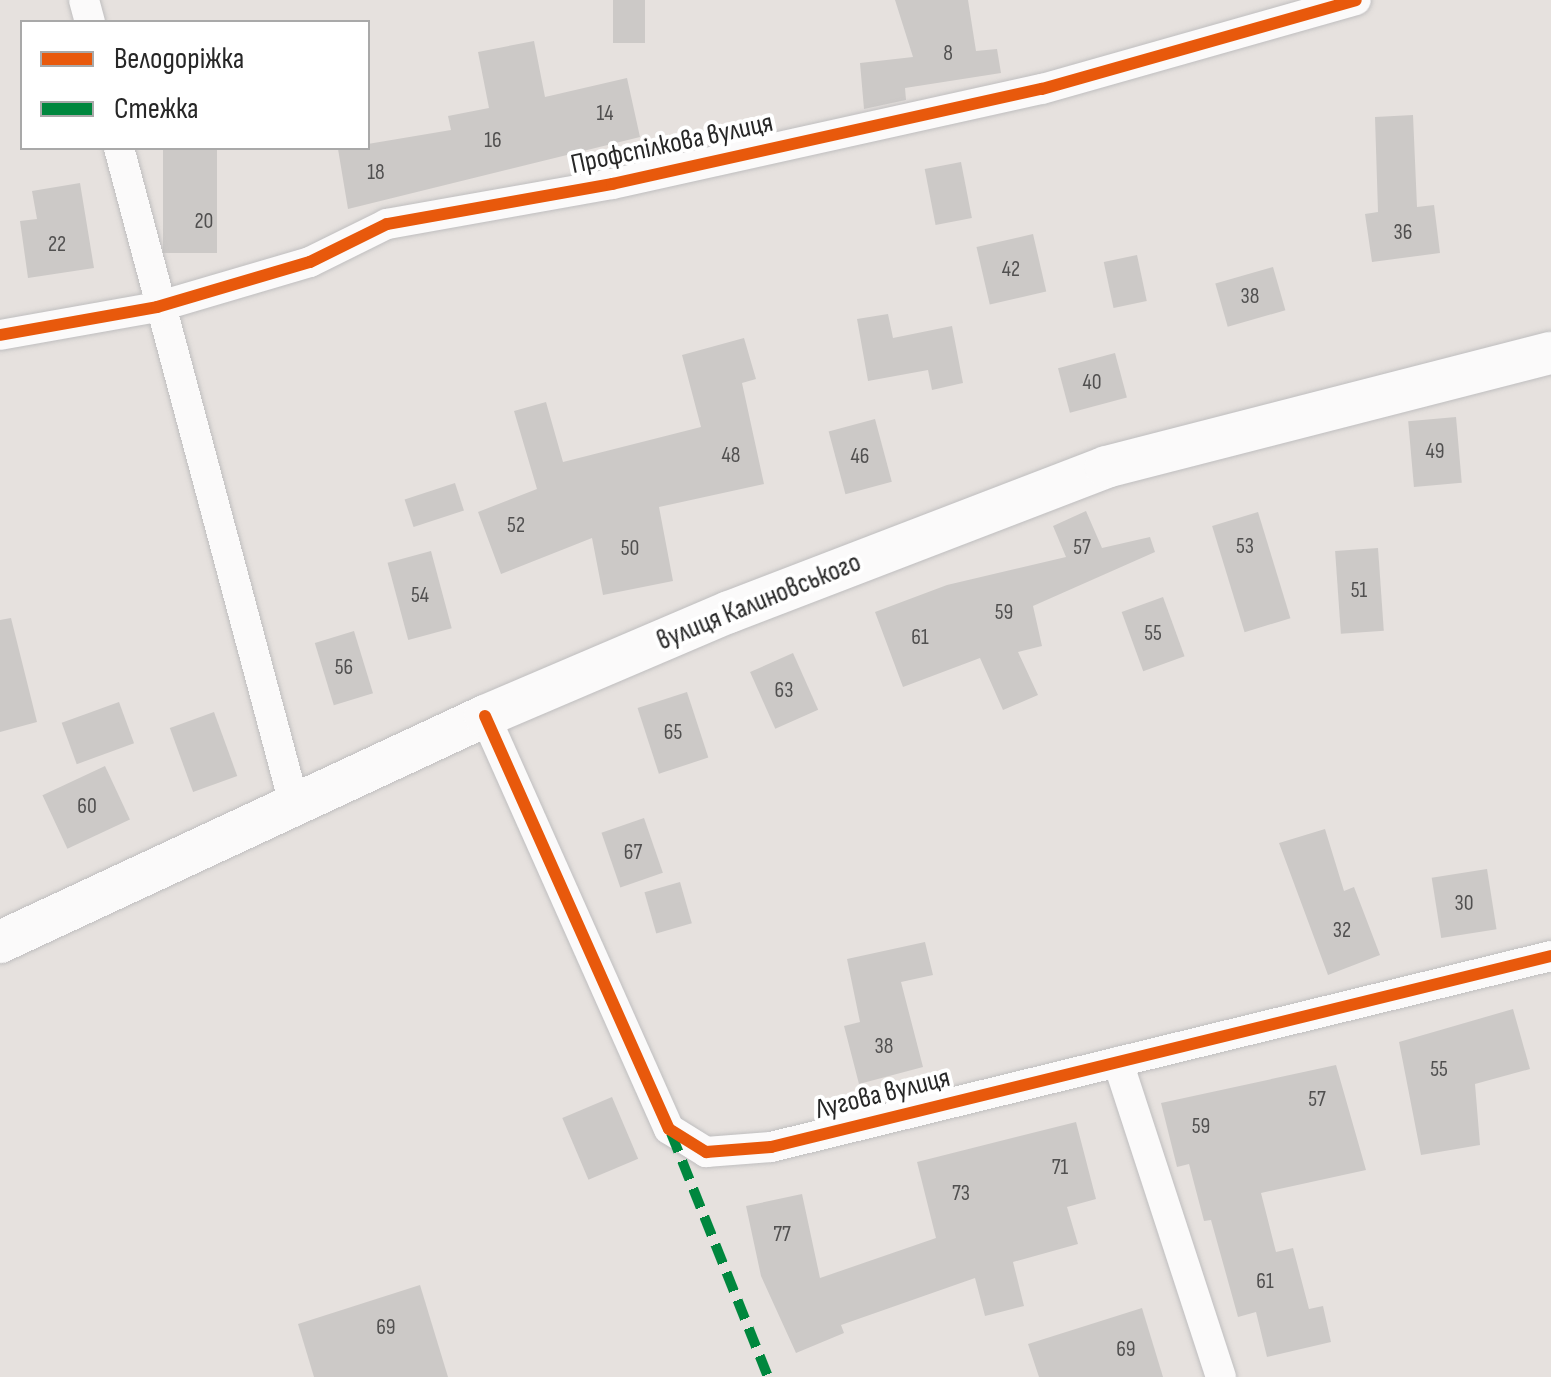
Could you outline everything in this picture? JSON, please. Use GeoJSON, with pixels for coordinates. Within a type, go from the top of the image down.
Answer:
{"type":"FeatureCollection","features":[{"type":"Feature","properties":{"kind":"main road","name":"вулиця Калиновського"},"geometry":{"type":"LineString","coordinates":[[0,942],[485,716],[729,612],[1106,467],[1551,352]]}},
{"type":"Feature","properties":{"kind":"street","name":"Профспілкова вулиця"},"geometry":{"type":"LineString","coordinates":[[0,335],[157,306],[310,262],[387,224],[612,184],[1042,89],[1356,0]]}},
{"type":"Feature","properties":{"kind":"street"},"geometry":{"type":"LineString","coordinates":[[119,150],[157,306],[295,807]]}},
{"type":"Feature","properties":{"kind":"street","name":"Лугова вулиця"},"geometry":{"type":"LineString","coordinates":[[485,716],[669,1129],[706,1152],[771,1147],[1551,956]]}},
{"type":"Feature","properties":{"kind":"street"},"geometry":{"type":"LineString","coordinates":[[1118,1062],[1221,1377]]}},
{"type":"Feature","properties":{"kind":"building"},"geometry":{"type":"Polygon","coordinates":[[[613,0],[645,0],[645,43],[613,43],[613,0]]]}},
{"type":"Feature","properties":{"kind":"building"},"geometry":{"type":"Polygon","coordinates":[[[895,0],[968,0],[976,51],[997,49],[1001,73],[905,88],[906,100],[864,109],[860,63],[913,57],[895,0]]]}},
{"type":"Feature","properties":{"kind":"building"},"geometry":{"type":"Polygon","coordinates":[[[534,41],[545,97],[627,78],[640,137],[348,209],[338,150],[370,150],[370,144],[451,130],[448,116],[489,108],[478,52],[534,41]]]}},
{"type":"Feature","properties":{"kind":"building"},"geometry":{"type":"Polygon","coordinates":[[[1413,115],[1417,207],[1434,205],[1440,253],[1372,262],[1365,214],[1378,212],[1375,117],[1413,115]]]}},
{"type":"Feature","properties":{"kind":"building"},"geometry":{"type":"Polygon","coordinates":[[[163,150],[217,150],[217,253],[163,253],[163,150]]]}},
{"type":"Feature","properties":{"kind":"building"},"geometry":{"type":"Polygon","coordinates":[[[961,162],[972,218],[936,225],[925,169],[961,162]]]}},
{"type":"Feature","properties":{"kind":"building"},"geometry":{"type":"Polygon","coordinates":[[[80,183],[94,268],[28,278],[20,221],[37,219],[32,191],[80,183]]]}},
{"type":"Feature","properties":{"kind":"building"},"geometry":{"type":"Polygon","coordinates":[[[1033,234],[1046,291],[990,305],[976,247],[1033,234]]]}},
{"type":"Feature","properties":{"kind":"building"},"geometry":{"type":"Polygon","coordinates":[[[1137,255],[1147,301],[1114,308],[1104,262],[1137,255]]]}},
{"type":"Feature","properties":{"kind":"building"},"geometry":{"type":"Polygon","coordinates":[[[1273,267],[1285,310],[1228,327],[1215,284],[1273,267]]]}},
{"type":"Feature","properties":{"kind":"building"},"geometry":{"type":"Polygon","coordinates":[[[888,314],[893,338],[952,326],[963,383],[932,390],[928,370],[868,381],[857,319],[888,314]]]}},
{"type":"Feature","properties":{"kind":"building"},"geometry":{"type":"Polygon","coordinates":[[[744,338],[756,379],[742,383],[764,484],[659,507],[673,581],[603,595],[592,538],[501,574],[478,512],[537,489],[514,411],[546,402],[563,462],[701,427],[682,355],[744,338]]]}},
{"type":"Feature","properties":{"kind":"building"},"geometry":{"type":"Polygon","coordinates":[[[1115,353],[1127,397],[1070,413],[1058,368],[1115,353]]]}},
{"type":"Feature","properties":{"kind":"building"},"geometry":{"type":"Polygon","coordinates":[[[1456,417],[1462,483],[1414,487],[1408,421],[1456,417]]]}},
{"type":"Feature","properties":{"kind":"building"},"geometry":{"type":"Polygon","coordinates":[[[875,419],[892,482],[845,494],[829,431],[875,419]]]}},
{"type":"Feature","properties":{"kind":"building"},"geometry":{"type":"Polygon","coordinates":[[[455,483],[464,511],[414,527],[405,499],[455,483]]]}},
{"type":"Feature","properties":{"kind":"building"},"geometry":{"type":"Polygon","coordinates":[[[1086,511],[1102,548],[1150,537],[1155,552],[1033,606],[1042,646],[1018,652],[1038,695],[1003,710],[980,658],[903,687],[875,612],[947,585],[1066,557],[1053,526],[1086,511]]]}},
{"type":"Feature","properties":{"kind":"building"},"geometry":{"type":"Polygon","coordinates":[[[1258,512],[1290,618],[1245,632],[1212,526],[1258,512]]]}},
{"type":"Feature","properties":{"kind":"building"},"geometry":{"type":"Polygon","coordinates":[[[1378,548],[1384,631],[1341,634],[1335,551],[1378,548]]]}},
{"type":"Feature","properties":{"kind":"building"},"geometry":{"type":"Polygon","coordinates":[[[431,551],[452,628],[408,640],[388,563],[431,551]]]}},
{"type":"Feature","properties":{"kind":"building"},"geometry":{"type":"Polygon","coordinates":[[[1163,597],[1185,656],[1143,671],[1122,612],[1163,597]]]}},
{"type":"Feature","properties":{"kind":"building"},"geometry":{"type":"Polygon","coordinates":[[[11,618],[37,722],[0,732],[0,620],[11,618]]]}},
{"type":"Feature","properties":{"kind":"building"},"geometry":{"type":"Polygon","coordinates":[[[354,631],[373,693],[334,705],[315,643],[354,631]]]}},
{"type":"Feature","properties":{"kind":"building"},"geometry":{"type":"Polygon","coordinates":[[[793,653],[818,710],[775,729],[750,672],[793,653]]]}},
{"type":"Feature","properties":{"kind":"building"},"geometry":{"type":"Polygon","coordinates":[[[687,692],[708,758],[659,774],[638,708],[687,692]]]}},
{"type":"Feature","properties":{"kind":"building"},"geometry":{"type":"Polygon","coordinates":[[[119,702],[134,743],[77,764],[62,723],[119,702]]]}},
{"type":"Feature","properties":{"kind":"building"},"geometry":{"type":"Polygon","coordinates":[[[214,712],[237,776],[193,792],[170,728],[214,712]]]}},
{"type":"Feature","properties":{"kind":"building"},"geometry":{"type":"Polygon","coordinates":[[[105,766],[130,819],[67,849],[42,795],[105,766]]]}},
{"type":"Feature","properties":{"kind":"building"},"geometry":{"type":"Polygon","coordinates":[[[644,818],[663,873],[620,887],[601,833],[644,818]]]}},
{"type":"Feature","properties":{"kind":"building"},"geometry":{"type":"Polygon","coordinates":[[[1325,829],[1344,891],[1354,887],[1380,955],[1328,975],[1279,843],[1325,829]]]}},
{"type":"Feature","properties":{"kind":"building"},"geometry":{"type":"Polygon","coordinates":[[[1487,869],[1497,929],[1441,938],[1432,878],[1487,869]]]}},
{"type":"Feature","properties":{"kind":"building"},"geometry":{"type":"Polygon","coordinates":[[[680,882],[692,923],[656,934],[644,892],[680,882]]]}},
{"type":"Feature","properties":{"kind":"building"},"geometry":{"type":"Polygon","coordinates":[[[925,942],[933,975],[901,982],[923,1067],[859,1084],[844,1026],[860,1022],[847,959],[925,942]]]}},
{"type":"Feature","properties":{"kind":"building"},"geometry":{"type":"Polygon","coordinates":[[[1513,1009],[1530,1069],[1475,1084],[1480,1145],[1421,1155],[1399,1042],[1513,1009]]]}},
{"type":"Feature","properties":{"kind":"building"},"geometry":{"type":"Polygon","coordinates":[[[1336,1065],[1366,1170],[1261,1193],[1276,1252],[1293,1248],[1309,1309],[1323,1306],[1331,1342],[1267,1357],[1256,1312],[1238,1317],[1211,1220],[1204,1221],[1189,1164],[1177,1167],[1161,1103],[1336,1065]]]}},
{"type":"Feature","properties":{"kind":"building"},"geometry":{"type":"Polygon","coordinates":[[[612,1097],[638,1159],[588,1180],[562,1118],[612,1097]]]}},
{"type":"Feature","properties":{"kind":"building"},"geometry":{"type":"Polygon","coordinates":[[[1076,1122],[1096,1199],[1067,1207],[1078,1244],[1013,1262],[1024,1306],[985,1316],[975,1278],[841,1325],[844,1333],[796,1353],[761,1276],[746,1206],[802,1194],[820,1278],[936,1238],[917,1162],[1076,1122]]]}},
{"type":"Feature","properties":{"kind":"building"},"geometry":{"type":"Polygon","coordinates":[[[420,1285],[448,1377],[314,1377],[298,1324],[420,1285]]]}},
{"type":"Feature","properties":{"kind":"building"},"geometry":{"type":"Polygon","coordinates":[[[1142,1308],[1163,1377],[1039,1377],[1028,1344],[1142,1308]]]}},
{"type":"Feature","properties":{"kind":"marked path"},"geometry":{"type":"LineString","coordinates":[[671,1133],[768,1377]]}},
{"type":"Feature","properties":{"kind":"cycle path"},"geometry":{"type":"LineString","coordinates":[[0,335],[157,307],[310,262],[387,224],[612,184],[1042,89],[1356,0]]}},
{"type":"Feature","properties":{"kind":"cycle path"},"geometry":{"type":"LineString","coordinates":[[485,716],[669,1129],[706,1152],[771,1147],[1551,956]]}}]}
